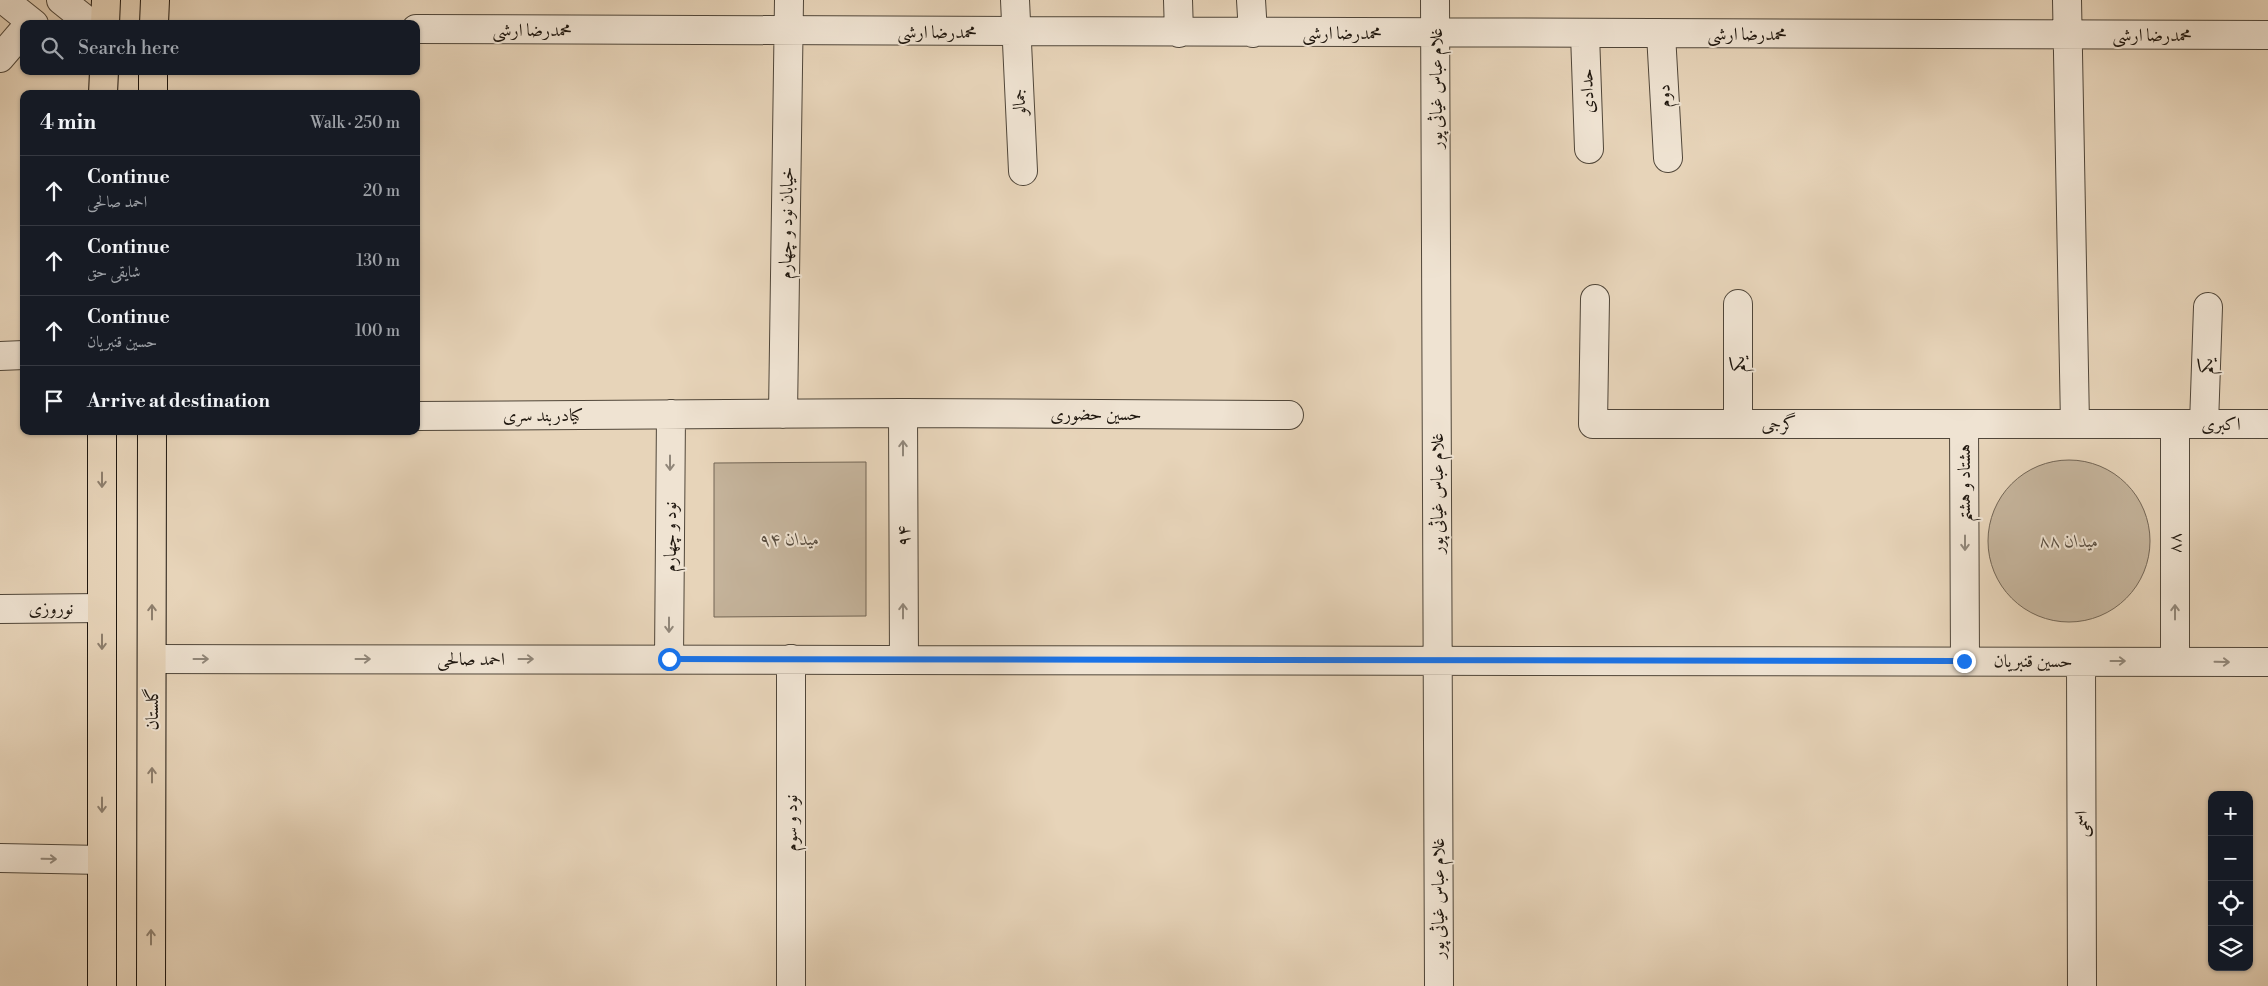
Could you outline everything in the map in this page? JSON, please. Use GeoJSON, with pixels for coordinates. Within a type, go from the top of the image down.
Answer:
{"type":"FeatureCollection","features":[{"type":"Feature","properties":{"kind":"main road"},"geometry":{"type":"LineString","coordinates":[[105,20],[106,0]]}},
{"type":"Feature","properties":{"kind":"main road"},"geometry":{"type":"LineString","coordinates":[[154,20],[155,0]]}},
{"type":"Feature","properties":{"kind":"main road"},"geometry":{"type":"LineString","coordinates":[[153,75],[153,90]]}},
{"type":"Feature","properties":{"kind":"main road"},"geometry":{"type":"LineString","coordinates":[[102,435],[102,986]]}},
{"type":"Feature","properties":{"kind":"main road","name":"گلستان"},"geometry":{"type":"LineString","coordinates":[[151,986],[152,435]]}},
{"type":"Feature","properties":{"kind":"street"},"geometry":{"type":"LineString","coordinates":[[4,0],[24,20]]}},
{"type":"Feature","properties":{"kind":"street"},"geometry":{"type":"LineString","coordinates":[[61,0],[86,20]]}},
{"type":"Feature","properties":{"kind":"street","name":"خیابان نود و چهارم"},"geometry":{"type":"LineString","coordinates":[[783,414],[789,0]]}},
{"type":"Feature","properties":{"kind":"street","name":"جمالو"},"geometry":{"type":"LineString","coordinates":[[1016,0],[1023,171]]}},
{"type":"Feature","properties":{"kind":"street"},"geometry":{"type":"LineString","coordinates":[[1178,0],[1179,33]]}},
{"type":"Feature","properties":{"kind":"street"},"geometry":{"type":"LineString","coordinates":[[1251,0],[1253,33]]}},
{"type":"Feature","properties":{"kind":"street","name":"غلام عباس غیاثی ‌پور"},"geometry":{"type":"LineString","coordinates":[[1436,0],[1438,986]]}},
{"type":"Feature","properties":{"kind":"street"},"geometry":{"type":"LineString","coordinates":[[2067,0],[2066,35],[2074,424]]}},
{"type":"Feature","properties":{"kind":"street","name":"محمدرضا ارشی"},"geometry":{"type":"LineString","coordinates":[[420,29],[788,32],[2268,36]]}},
{"type":"Feature","properties":{"kind":"street","name":"حدادی"},"geometry":{"type":"LineString","coordinates":[[1584,34],[1589,149]]}},
{"type":"Feature","properties":{"kind":"street","name":"دوم"},"geometry":{"type":"LineString","coordinates":[[1661,34],[1668,158]]}},
{"type":"Feature","properties":{"kind":"street"},"geometry":{"type":"LineString","coordinates":[[0,58],[20,35]]}},
{"type":"Feature","properties":{"kind":"street","name":"گرجی"},"geometry":{"type":"LineString","coordinates":[[1595,298],[1593,424],[1964,424]]}},
{"type":"Feature","properties":{"kind":"street","name":"یکم"},"geometry":{"type":"LineString","coordinates":[[1738,304],[1738,424]]}},
{"type":"Feature","properties":{"kind":"street","name":"یکم"},"geometry":{"type":"LineString","coordinates":[[2204,424],[2208,308]]}},
{"type":"Feature","properties":{"kind":"street"},"geometry":{"type":"LineString","coordinates":[[0,356],[20,356]]}},
{"type":"Feature","properties":{"kind":"street","name":"۹۴"},"geometry":{"type":"LineString","coordinates":[[902,413],[904,660]]}},
{"type":"Feature","properties":{"kind":"street","name":"نود و چهارم"},"geometry":{"type":"LineString","coordinates":[[669,659],[671,414]]}},
{"type":"Feature","properties":{"kind":"street","name":"حسین حضوری"},"geometry":{"type":"LineString","coordinates":[[783,414],[1289,415]]}},
{"type":"Feature","properties":{"kind":"street","name":"کیادربند سری"},"geometry":{"type":"LineString","coordinates":[[420,416],[783,414]]}},
{"type":"Feature","properties":{"kind":"street","name":"هشتاد و هشتم"},"geometry":{"type":"LineString","coordinates":[[1964,661],[1964,424],[2175,424]]}},
{"type":"Feature","properties":{"kind":"street","name":"اکبری"},"geometry":{"type":"LineString","coordinates":[[2175,424],[2268,424]]}},
{"type":"Feature","properties":{"kind":"street","name":"۸۸"},"geometry":{"type":"LineString","coordinates":[[2175,424],[2175,661]]}},
{"type":"Feature","properties":{"kind":"street","name":"نوروزی"},"geometry":{"type":"LineString","coordinates":[[0,609],[102,608]]}},
{"type":"Feature","properties":{"kind":"street","name":"احمد صالحی"},"geometry":{"type":"LineString","coordinates":[[152,659],[904,660]]}},
{"type":"Feature","properties":{"kind":"street","name":"نود و سوم"},"geometry":{"type":"LineString","coordinates":[[791,659],[791,986]]}},
{"type":"Feature","properties":{"kind":"street","name":"حسین قنبریان"},"geometry":{"type":"LineString","coordinates":[[904,660],[2268,662]]}},
{"type":"Feature","properties":{"kind":"street","name":"اسمی"},"geometry":{"type":"LineString","coordinates":[[2081,662],[2082,986]]}},
{"type":"Feature","properties":{"kind":"street"},"geometry":{"type":"LineString","coordinates":[[0,858],[102,860]]}},
{"type":"Feature","properties":{"kind":"green space","name":"میدان ۸۸"},"geometry":{"type":"Polygon","coordinates":[[[2069,460],[2100,466],[2126,484],[2144,510],[2150,541],[2144,572],[2126,598],[2100,616],[2069,622],[2038,616],[2012,598],[1994,572],[1988,541],[1994,510],[2012,484],[2038,466],[2069,460]]]}},
{"type":"Feature","properties":{"kind":"green space","name":"میدان ۹۴"},"geometry":{"type":"Polygon","coordinates":[[[866,462],[866,616],[714,617],[714,463],[866,462]]]}},
{"type":"Feature","properties":{"kind":"route"},"geometry":{"type":"LineString","coordinates":[[669,659],[1964,661]]}}]}
